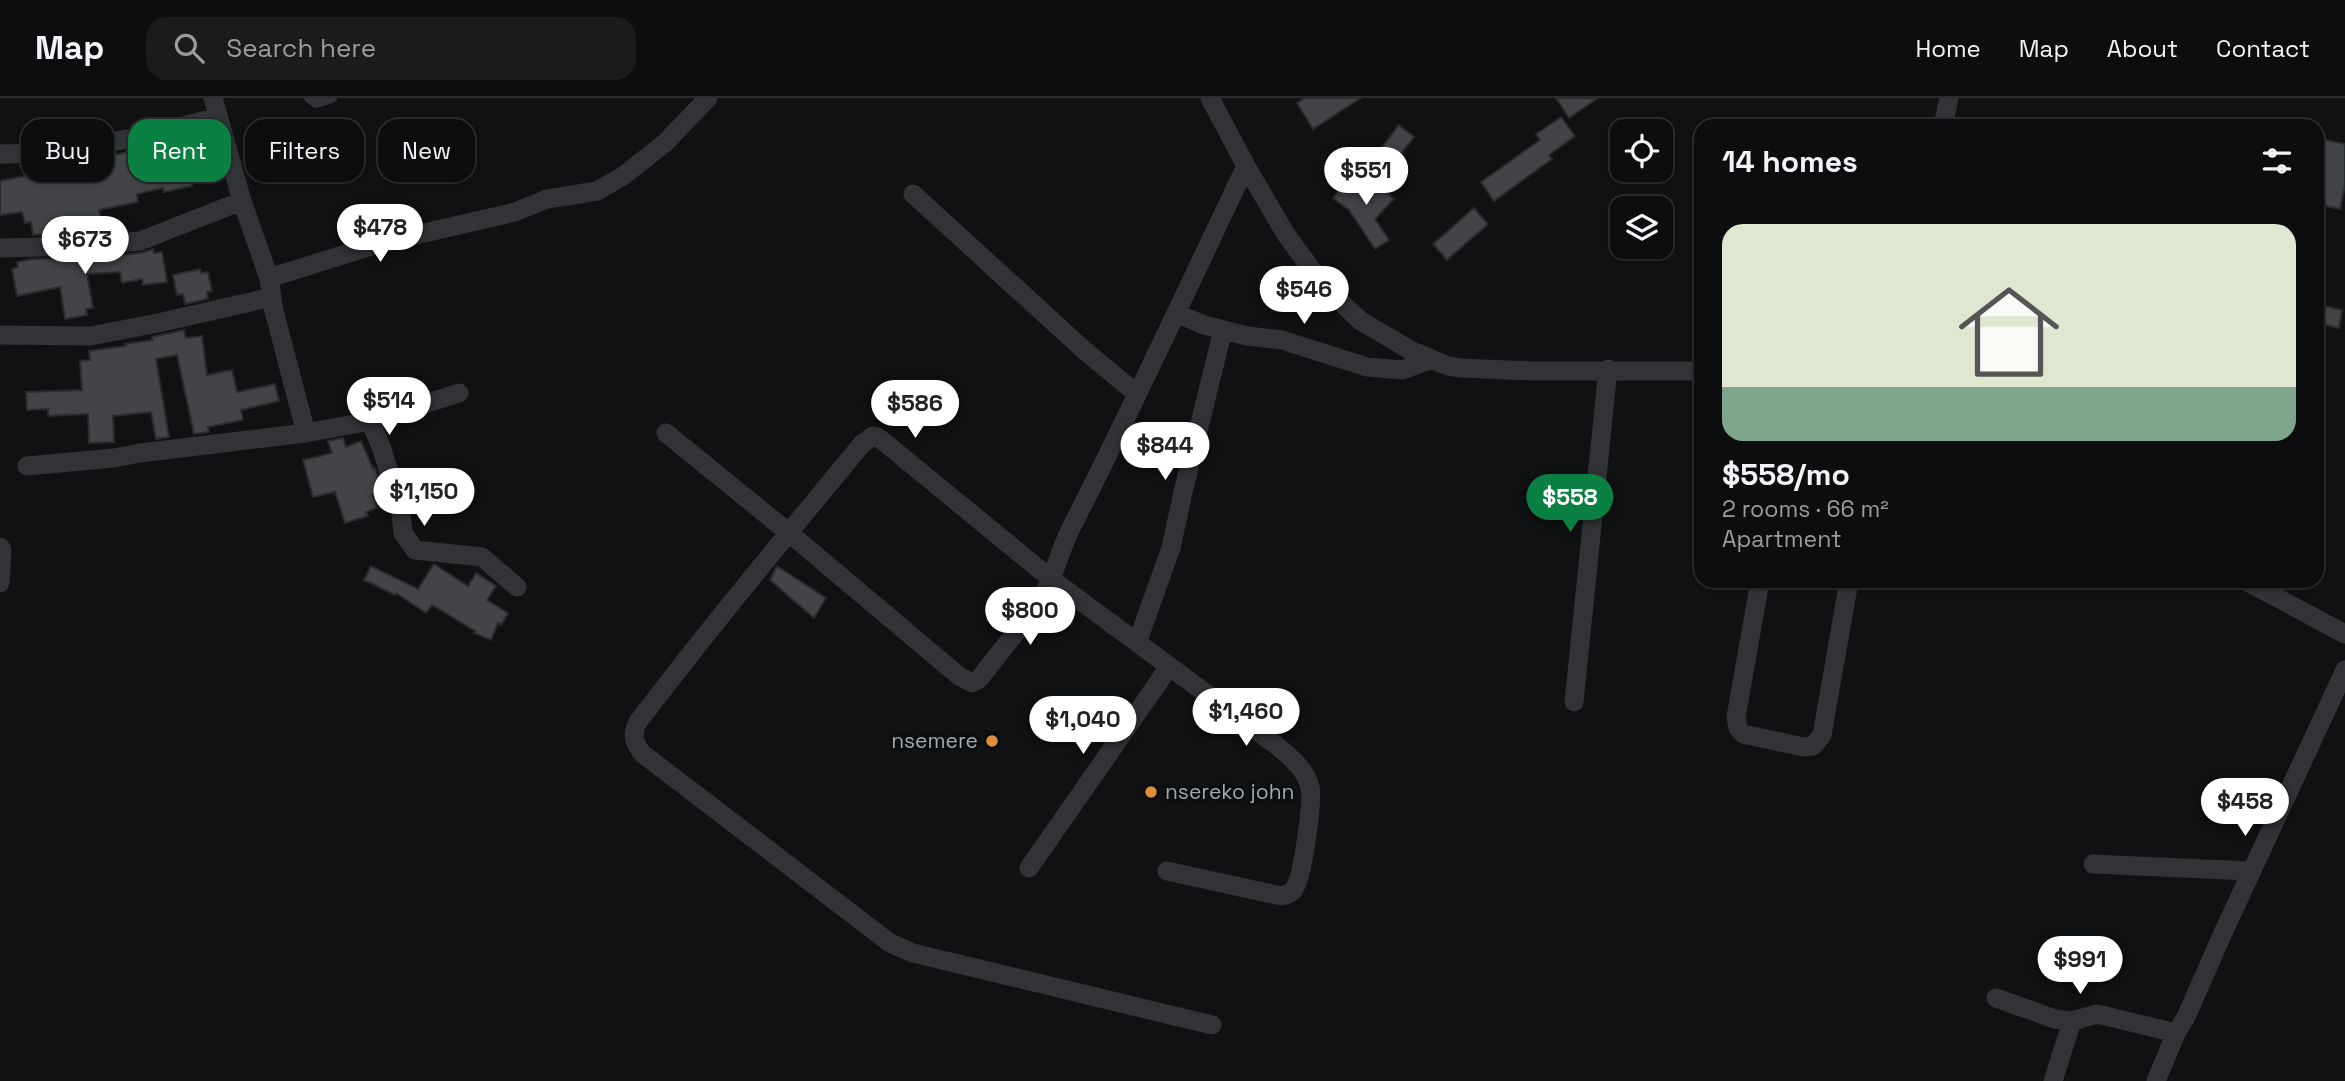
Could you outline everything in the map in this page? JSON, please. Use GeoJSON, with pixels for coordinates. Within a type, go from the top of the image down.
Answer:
{"type":"FeatureCollection","features":[{"type":"Feature","properties":{"kind":"street"},"geometry":{"type":"LineString","coordinates":[[0,335],[90,336],[158,323],[270,288],[381,243],[516,212],[547,200],[597,191],[623,176],[665,143],[708,98]]}},
{"type":"Feature","properties":{"kind":"street"},"geometry":{"type":"LineString","coordinates":[[1210,98],[1285,233],[1312,270],[1361,321],[1410,350],[1448,366],[1461,368],[1534,371],[1694,371]]}},
{"type":"Feature","properties":{"kind":"street"},"geometry":{"type":"LineString","coordinates":[[1944,119],[1949,98]]}},
{"type":"Feature","properties":{"kind":"street"},"geometry":{"type":"LineString","coordinates":[[0,154],[55,153],[153,134],[216,108],[270,288],[306,433]]}},
{"type":"Feature","properties":{"kind":"street"},"geometry":{"type":"LineString","coordinates":[[666,433],[959,676],[972,683],[979,679],[1040,601],[1065,539],[1246,166]]}},
{"type":"Feature","properties":{"kind":"street"},"geometry":{"type":"LineString","coordinates":[[913,194],[1084,350],[1137,394]]}},
{"type":"Feature","properties":{"kind":"street"},"geometry":{"type":"LineString","coordinates":[[0,248],[85,246],[139,241],[242,201]]}},
{"type":"Feature","properties":{"kind":"street"},"geometry":{"type":"LineString","coordinates":[[1176,313],[1204,325],[1247,336],[1282,340],[1345,361],[1386,370],[1413,368],[1432,359]]}},
{"type":"Feature","properties":{"kind":"street"},"geometry":{"type":"LineString","coordinates":[[1137,643],[1171,548],[1223,330]]}},
{"type":"Feature","properties":{"kind":"street"},"geometry":{"type":"LineString","coordinates":[[1574,702],[1608,369]]}},
{"type":"Feature","properties":{"kind":"street"},"geometry":{"type":"LineString","coordinates":[[27,466],[114,458],[306,433],[370,421],[459,393]]}},
{"type":"Feature","properties":{"kind":"street"},"geometry":{"type":"LineString","coordinates":[[370,421],[383,449],[401,513],[403,533],[415,550],[482,557],[517,587]]}},
{"type":"Feature","properties":{"kind":"street"},"geometry":{"type":"LineString","coordinates":[[1167,871],[1281,897],[1293,891],[1298,880],[1311,808],[1305,773],[1293,759],[1051,579],[878,437],[873,436],[862,444],[788,532],[638,722],[634,731],[634,739],[643,754],[890,943],[925,956],[1212,1024]]}},
{"type":"Feature","properties":{"kind":"street"},"geometry":{"type":"LineString","coordinates":[[0,547],[0,583]]}},
{"type":"Feature","properties":{"kind":"street"},"geometry":{"type":"LineString","coordinates":[[1759,588],[1736,717],[1738,728],[1743,734],[1803,747],[1813,746],[1822,735],[1848,588]]}},
{"type":"Feature","properties":{"kind":"street"},"geometry":{"type":"LineString","coordinates":[[2259,588],[2345,634]]}},
{"type":"Feature","properties":{"kind":"street"},"geometry":{"type":"LineString","coordinates":[[1029,868],[1169,667]]}},
{"type":"Feature","properties":{"kind":"street"},"geometry":{"type":"LineString","coordinates":[[2156,1081],[2345,670]]}},
{"type":"Feature","properties":{"kind":"street"},"geometry":{"type":"LineString","coordinates":[[2093,864],[2251,871]]}},
{"type":"Feature","properties":{"kind":"street"},"geometry":{"type":"LineString","coordinates":[[1996,998],[2055,1019],[2072,1021],[2097,1014],[2176,1033]]}},
{"type":"Feature","properties":{"kind":"street"},"geometry":{"type":"LineString","coordinates":[[2053,1081],[2072,1021]]}},
{"type":"Feature","properties":{"kind":"lane"},"geometry":{"type":"LineString","coordinates":[[309,98],[316,103],[332,98]]}},
{"type":"Feature","properties":{"kind":"building"},"geometry":{"type":"Polygon","coordinates":[[[1305,98],[1361,98],[1313,129],[1297,103],[1305,98]]]}},
{"type":"Feature","properties":{"kind":"building"},"geometry":{"type":"Polygon","coordinates":[[[1556,98],[1598,98],[1569,118],[1556,98]]]}},
{"type":"Feature","properties":{"kind":"building"},"geometry":{"type":"Polygon","coordinates":[[[1561,117],[1575,136],[1549,155],[1552,159],[1494,201],[1481,182],[1540,140],[1536,134],[1561,117]]]}},
{"type":"Feature","properties":{"kind":"building"},"geometry":{"type":"Polygon","coordinates":[[[1399,125],[1414,137],[1393,164],[1378,152],[1399,125]]]}},
{"type":"Feature","properties":{"kind":"building"},"geometry":{"type":"Polygon","coordinates":[[[2324,140],[2345,144],[2345,185],[2340,209],[2324,206],[2324,140]]]}},
{"type":"Feature","properties":{"kind":"building"},"geometry":{"type":"Polygon","coordinates":[[[128,152],[128,182],[191,182],[192,186],[164,192],[163,188],[137,194],[138,202],[99,210],[104,232],[33,235],[31,222],[25,223],[22,212],[0,215],[0,181],[21,177],[21,182],[114,182],[114,155],[128,152]]]}},
{"type":"Feature","properties":{"kind":"building"},"geometry":{"type":"Polygon","coordinates":[[[1353,173],[1372,188],[1377,182],[1394,199],[1375,219],[1389,240],[1375,249],[1349,210],[1333,198],[1353,173]]]}},
{"type":"Feature","properties":{"kind":"building"},"geometry":{"type":"Polygon","coordinates":[[[1474,208],[1488,224],[1447,260],[1433,244],[1474,208]]]}},
{"type":"Feature","properties":{"kind":"building"},"geometry":{"type":"Polygon","coordinates":[[[153,249],[154,253],[162,252],[167,282],[143,285],[142,279],[122,283],[120,272],[87,274],[93,308],[86,309],[87,315],[65,319],[60,287],[17,296],[12,269],[18,267],[17,262],[141,253],[153,249]]]}},
{"type":"Feature","properties":{"kind":"building"},"geometry":{"type":"Polygon","coordinates":[[[200,269],[201,273],[208,272],[212,291],[207,292],[208,299],[185,304],[183,294],[177,295],[173,275],[200,269]]]}},
{"type":"Feature","properties":{"kind":"building"},"geometry":{"type":"Polygon","coordinates":[[[2324,306],[2342,310],[2339,328],[2324,325],[2324,306]]]}},
{"type":"Feature","properties":{"kind":"building"},"geometry":{"type":"Polygon","coordinates":[[[184,330],[186,338],[202,336],[207,375],[232,370],[237,392],[275,384],[279,401],[241,410],[243,420],[208,427],[209,432],[194,434],[177,355],[156,359],[169,437],[156,439],[151,412],[113,416],[114,442],[89,443],[88,414],[48,416],[48,409],[27,410],[26,392],[82,390],[80,361],[90,360],[89,351],[126,346],[125,344],[153,340],[152,337],[184,330]]]}},
{"type":"Feature","properties":{"kind":"building"},"geometry":{"type":"Polygon","coordinates":[[[343,438],[346,447],[361,441],[373,469],[375,468],[382,493],[373,495],[377,508],[366,512],[368,516],[345,523],[335,492],[313,497],[303,460],[332,453],[328,441],[343,438]]]}},
{"type":"Feature","properties":{"kind":"building"},"geometry":{"type":"Polygon","coordinates":[[[434,564],[468,586],[476,573],[496,586],[487,600],[508,613],[501,625],[498,623],[491,640],[474,633],[475,631],[432,605],[426,613],[396,593],[395,595],[364,580],[371,566],[418,589],[434,564]]]}},
{"type":"Feature","properties":{"kind":"building"},"geometry":{"type":"Polygon","coordinates":[[[777,566],[826,598],[814,618],[770,580],[777,566]]]}},
{"type":"Feature","properties":{"kind":"place","name":"nsemere"},"geometry":{"type":"Point","coordinates":[992,741]}},
{"type":"Feature","properties":{"kind":"place","name":"nsereko john"},"geometry":{"type":"Point","coordinates":[1151,792]}}]}
